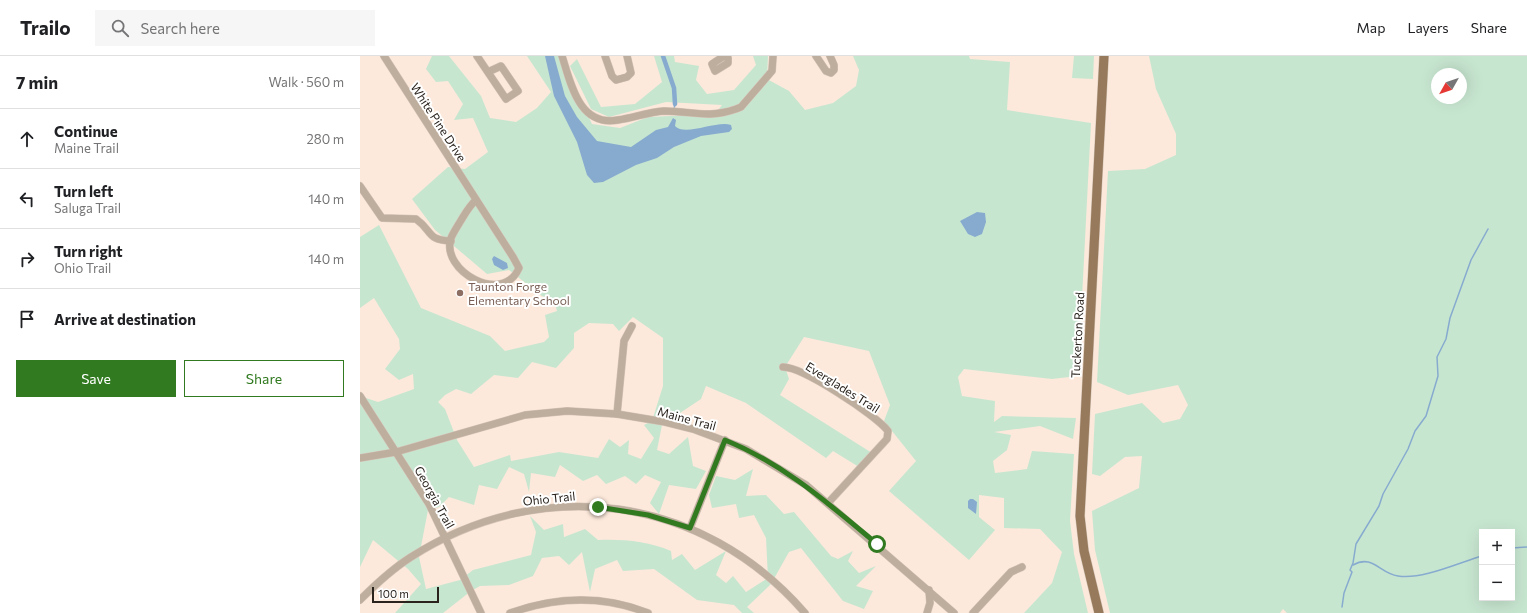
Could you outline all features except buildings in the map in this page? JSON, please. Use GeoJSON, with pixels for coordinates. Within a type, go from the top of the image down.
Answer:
{"type":"FeatureCollection","features":[{"type":"Feature","properties":{"kind":"main road","name":"Tuckerton Road"},"geometry":{"type":"LineString","coordinates":[[1099,613],[1084,551],[1080,516],[1104,56]]}},
{"type":"Feature","properties":{"kind":"street","name":"White Pine Drive"},"geometry":{"type":"LineString","coordinates":[[384,56],[519,268],[516,274],[508,281],[489,285],[480,282],[466,275],[456,264],[451,251],[451,241]]}},
{"type":"Feature","properties":{"kind":"street"},"geometry":{"type":"LineString","coordinates":[[477,56],[506,99],[518,91],[501,66],[488,72]]}},
{"type":"Feature","properties":{"kind":"street"},"geometry":{"type":"LineString","coordinates":[[562,56],[572,87],[581,105],[591,114],[607,121],[661,111],[712,115],[741,107],[772,71],[773,56]]}},
{"type":"Feature","properties":{"kind":"street"},"geometry":{"type":"LineString","coordinates":[[605,56],[612,76],[616,80],[627,77],[631,73],[627,56]]}},
{"type":"Feature","properties":{"kind":"street"},"geometry":{"type":"LineString","coordinates":[[816,56],[826,71],[831,73],[834,70],[834,65],[830,56]]}},
{"type":"Feature","properties":{"kind":"street"},"geometry":{"type":"LineString","coordinates":[[360,186],[382,218],[416,219],[438,241],[451,241],[470,205],[476,200]]}},
{"type":"Feature","properties":{"kind":"street"},"geometry":{"type":"LineString","coordinates":[[617,414],[624,341],[632,326]]}},
{"type":"Feature","properties":{"kind":"street","name":"Everglades Trail"},"geometry":{"type":"LineString","coordinates":[[783,367],[804,374],[846,399],[882,424],[888,431],[887,439],[828,503]]}},
{"type":"Feature","properties":{"kind":"street","name":"Georgia Trail"},"geometry":{"type":"LineString","coordinates":[[360,396],[429,504],[481,613]]}},
{"type":"Feature","properties":{"kind":"street","name":"Maine Trail"},"geometry":{"type":"LineString","coordinates":[[360,458],[396,452],[525,415],[574,411],[617,414],[665,422],[693,429],[725,440],[764,458],[806,485],[954,613]]}},
{"type":"Feature","properties":{"kind":"street"},"geometry":{"type":"LineString","coordinates":[[690,528],[725,440]]}},
{"type":"Feature","properties":{"kind":"street","name":"Ohio Trail"},"geometry":{"type":"LineString","coordinates":[[360,600],[401,564],[445,538],[469,527],[504,515],[566,506],[618,509],[648,515],[690,528],[721,543],[750,562],[780,586],[805,613]]}},
{"type":"Feature","properties":{"kind":"street"},"geometry":{"type":"LineString","coordinates":[[973,613],[1010,572],[1022,567]]}},
{"type":"Feature","properties":{"kind":"street"},"geometry":{"type":"LineString","coordinates":[[927,613],[930,603],[929,590]]}},
{"type":"Feature","properties":{"kind":"street"},"geometry":{"type":"LineString","coordinates":[[510,613],[537,605],[573,600],[609,602],[648,613]]}},
{"type":"Feature","properties":{"kind":"green space"},"geometry":{"type":"Polygon","coordinates":[[[432,56],[449,56],[481,96],[490,118],[516,122],[537,108],[551,92],[527,56],[560,56],[592,124],[620,128],[648,117],[715,114],[722,105],[666,102],[609,117],[591,109],[570,66],[577,59],[601,107],[635,104],[662,82],[654,56],[674,56],[675,62],[699,66],[696,80],[707,94],[734,90],[756,65],[753,56],[768,56],[767,79],[789,91],[805,110],[833,103],[856,86],[859,70],[853,56],[969,56],[970,59],[1010,62],[1007,110],[1091,123],[1078,376],[1052,379],[964,369],[958,377],[962,396],[995,401],[994,422],[1002,416],[1076,418],[1073,439],[1040,426],[994,432],[1011,435],[1007,450],[993,461],[995,473],[1027,469],[1032,451],[1074,454],[1070,521],[1074,554],[1088,613],[1024,613],[1052,583],[1062,552],[1040,529],[1004,528],[1004,498],[979,495],[979,517],[995,530],[969,560],[889,491],[916,461],[884,421],[890,405],[869,351],[804,337],[785,367],[789,379],[780,395],[872,453],[859,467],[833,451],[826,458],[746,403],[706,386],[701,399],[662,425],[657,450],[669,454],[688,437],[693,466],[706,471],[696,489],[669,485],[659,514],[650,503],[661,482],[645,475],[636,484],[625,476],[606,484],[597,475],[583,481],[560,465],[555,477],[531,473],[529,492],[524,474],[509,467],[497,489],[479,485],[474,505],[449,497],[439,507],[428,510],[419,557],[426,589],[460,580],[473,570],[531,555],[536,532],[530,516],[544,530],[563,524],[564,537],[585,529],[598,540],[635,541],[671,551],[672,560],[682,554],[695,570],[726,551],[716,575],[726,583],[733,576],[746,592],[768,578],[766,538],[754,515],[739,518],[736,504],[712,508],[709,495],[716,476],[735,480],[753,469],[746,496],[766,495],[784,514],[794,512],[831,556],[838,559],[853,551],[848,561],[859,573],[876,566],[856,586],[873,591],[864,609],[843,601],[801,548],[789,552],[771,584],[747,607],[754,613],[742,613],[734,605],[697,600],[654,569],[623,571],[617,560],[595,569],[590,592],[582,552],[569,565],[559,556],[542,558],[533,576],[509,585],[480,586],[471,591],[443,613],[395,613],[421,584],[408,569],[373,540],[360,567],[360,396],[378,402],[414,389],[413,374],[399,380],[385,369],[400,349],[399,339],[374,298],[360,308],[360,237],[379,225],[421,308],[490,336],[505,351],[544,342],[549,337],[545,315],[557,311],[554,300],[542,296],[509,270],[487,274],[435,230],[412,199],[448,167],[465,169],[488,152],[473,118],[454,120],[463,104],[448,81],[436,82],[426,69],[432,56]],[[633,317],[619,331],[613,324],[589,323],[574,333],[574,348],[556,368],[532,362],[518,378],[494,375],[471,394],[456,389],[445,395],[438,402],[445,409],[457,440],[474,467],[510,455],[511,461],[559,452],[598,458],[609,439],[620,447],[629,440],[628,454],[641,459],[654,438],[644,425],[652,421],[663,386],[663,338],[633,317]]]}},
{"type":"Feature","properties":{"kind":"green space"},"geometry":{"type":"Polygon","coordinates":[[[1074,56],[1094,56],[1093,79],[1072,78],[1074,56]]]}},
{"type":"Feature","properties":{"kind":"green space"},"geometry":{"type":"Polygon","coordinates":[[[1149,56],[1527,56],[1527,613],[1287,613],[1283,609],[1280,613],[1110,613],[1095,550],[1092,511],[1139,488],[1142,456],[1125,457],[1100,476],[1092,474],[1095,414],[1142,403],[1163,423],[1180,419],[1188,405],[1178,385],[1128,395],[1097,382],[1108,171],[1145,169],[1176,155],[1176,134],[1156,89],[1149,56]]]}},
{"type":"Feature","properties":{"kind":"water"},"geometry":{"type":"Polygon","coordinates":[[[545,56],[554,56],[565,96],[577,117],[597,141],[631,147],[656,130],[668,127],[673,118],[676,120],[675,126],[680,129],[686,130],[725,124],[731,125],[732,129],[729,132],[701,136],[674,147],[657,158],[636,165],[603,182],[594,183],[587,175],[577,142],[554,96],[545,56]]]}},
{"type":"Feature","properties":{"kind":"water"},"geometry":{"type":"Polygon","coordinates":[[[977,212],[985,213],[986,222],[982,234],[975,237],[968,234],[960,221],[977,212]]]}},
{"type":"Feature","properties":{"kind":"water"},"geometry":{"type":"Polygon","coordinates":[[[494,256],[507,263],[508,268],[503,270],[494,265],[492,259],[494,256]]]}},
{"type":"Feature","properties":{"kind":"water"},"geometry":{"type":"Polygon","coordinates":[[[970,499],[977,502],[976,514],[968,508],[968,501],[970,499]]]}},
{"type":"Feature","properties":{"kind":"waterway"},"geometry":{"type":"LineString","coordinates":[[663,56],[674,88],[675,104]]}},
{"type":"Feature","properties":{"kind":"waterway"},"geometry":{"type":"LineString","coordinates":[[674,109],[675,104]]}},
{"type":"Feature","properties":{"kind":"waterway"},"geometry":{"type":"LineString","coordinates":[[1342,607],[1344,593],[1352,572],[1350,570],[1353,563],[1356,544],[1379,506],[1383,494],[1408,449],[1415,431],[1426,416],[1438,376],[1437,357],[1446,339],[1450,318],[1471,260],[1488,229]]}},
{"type":"Feature","properties":{"kind":"waterway"},"geometry":{"type":"LineString","coordinates":[[1515,548],[1527,547]]}},
{"type":"Feature","properties":{"kind":"waterway"},"geometry":{"type":"LineString","coordinates":[[1353,565],[1360,562],[1371,563],[1391,574],[1408,577],[1440,570],[1479,557]]}},
{"type":"Feature","properties":{"kind":"place","name":"Taunton Forge Elementary School"},"geometry":{"type":"Point","coordinates":[460,293]}},
{"type":"Feature","properties":{"kind":"route"},"geometry":{"type":"LineString","coordinates":[[598,507],[648,515],[690,528],[725,440],[764,458],[806,485],[877,544]]}}]}
